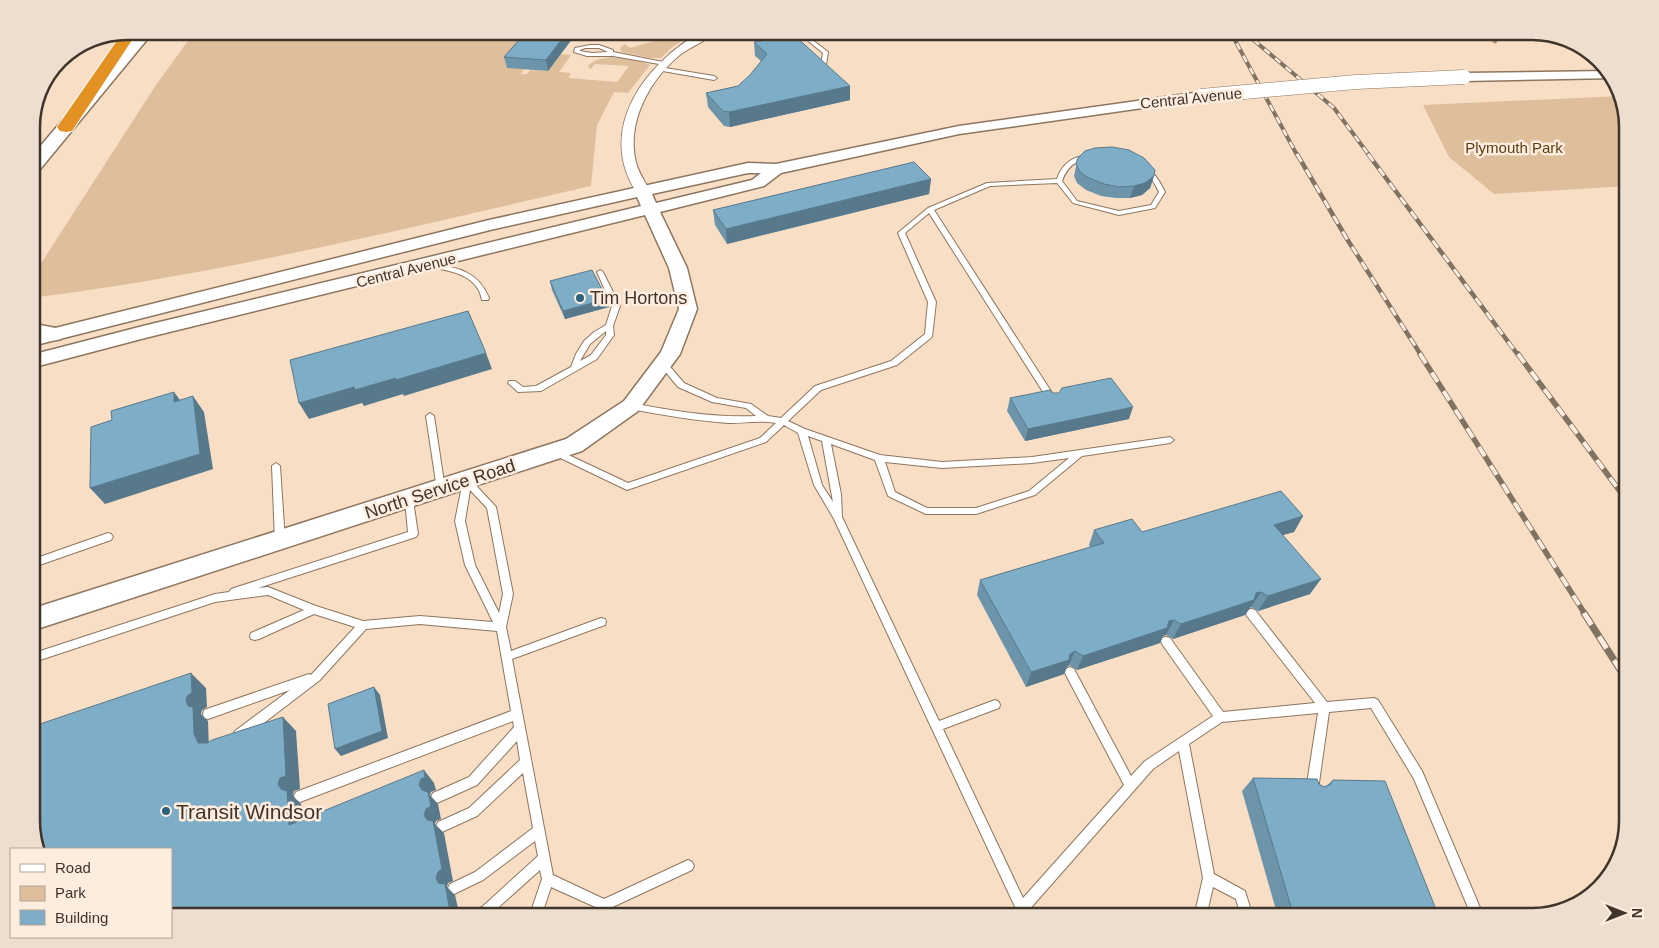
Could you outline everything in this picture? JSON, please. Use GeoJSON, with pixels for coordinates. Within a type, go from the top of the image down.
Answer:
{"type":"FeatureCollection","features":[{"type":"Feature","properties":{"kind":"highway"},"geometry":{"type":"LineString","coordinates":[[66,127],[125,40]]}},
{"type":"Feature","properties":{"kind":"main road"},"geometry":{"type":"LineString","coordinates":[[40,159],[139,40]]}},
{"type":"Feature","properties":{"kind":"street"},"geometry":{"type":"LineString","coordinates":[[647,200],[629,160],[628,129],[635,105],[648,82],[662,66],[680,50],[696,40]]}},
{"type":"Feature","properties":{"kind":"street","name":"Central Avenue"},"geometry":{"type":"LineString","coordinates":[[42,334],[489,225],[758,183],[776,170],[959,130],[1201,96],[1356,82],[1464,77],[1602,75]]}},
{"type":"Feature","properties":{"kind":"street","name":"Central Avenue"},"geometry":{"type":"LineString","coordinates":[[40,360],[143,332],[427,265],[647,200]]}},
{"type":"Feature","properties":{"kind":"street","name":"North Service Road"},"geometry":{"type":"LineString","coordinates":[[40,617],[555,452],[574,445],[631,406],[670,354],[688,309],[678,268],[647,200]]}},
{"type":"Feature","properties":{"kind":"lane"},"geometry":{"type":"LineString","coordinates":[[809,40],[826,54],[824,64]]}},
{"type":"Feature","properties":{"kind":"lane"},"geometry":{"type":"LineString","coordinates":[[610,54],[611,51],[608,49],[594,46],[581,47],[577,52],[599,56],[610,54],[714,78]]}},
{"type":"Feature","properties":{"kind":"lane"},"geometry":{"type":"LineString","coordinates":[[1117,155],[1143,164],[1154,175],[1162,192],[1153,207],[1119,213],[1075,202],[1059,181],[1061,171],[1074,160],[1094,156],[1117,155]]}},
{"type":"Feature","properties":{"kind":"lane"},"geometry":{"type":"LineString","coordinates":[[555,452],[627,487],[763,440],[818,388],[894,363],[929,335],[932,302],[901,232],[930,209],[989,184],[1059,181]]}},
{"type":"Feature","properties":{"kind":"lane"},"geometry":{"type":"LineString","coordinates":[[930,209],[1053,401]]}},
{"type":"Feature","properties":{"kind":"lane"},"geometry":{"type":"LineString","coordinates":[[427,265],[470,275],[482,290],[484,298]]}},
{"type":"Feature","properties":{"kind":"lane"},"geometry":{"type":"LineString","coordinates":[[512,383],[520,390],[538,389],[557,380],[575,367],[594,357],[610,335],[609,326],[616,306],[600,272]]}},
{"type":"Feature","properties":{"kind":"lane"},"geometry":{"type":"LineString","coordinates":[[575,367],[577,355],[595,333],[609,326]]}},
{"type":"Feature","properties":{"kind":"lane"},"geometry":{"type":"LineString","coordinates":[[663,364],[681,385],[715,400],[748,406],[766,418]]}},
{"type":"Feature","properties":{"kind":"lane"},"geometry":{"type":"LineString","coordinates":[[631,406],[676,415],[730,420],[766,418],[784,422],[802,431],[879,458],[942,465],[1032,460],[1170,440]]}},
{"type":"Feature","properties":{"kind":"lane"},"geometry":{"type":"LineString","coordinates":[[430,416],[441,489]]}},
{"type":"Feature","properties":{"kind":"lane"},"geometry":{"type":"LineString","coordinates":[[802,431],[818,485],[838,518],[1020,908]]}},
{"type":"Feature","properties":{"kind":"lane"},"geometry":{"type":"LineString","coordinates":[[826,439],[837,494],[838,518]]}},
{"type":"Feature","properties":{"kind":"lane"},"geometry":{"type":"LineString","coordinates":[[879,458],[891,494],[926,511],[976,511],[1032,493],[1080,453]]}},
{"type":"Feature","properties":{"kind":"lane"},"geometry":{"type":"LineString","coordinates":[[276,466],[280,541]]}},
{"type":"Feature","properties":{"kind":"lane"},"geometry":{"type":"LineString","coordinates":[[467,481],[460,521],[470,565],[501,627],[548,879],[538,908]]}},
{"type":"Feature","properties":{"kind":"lane"},"geometry":{"type":"LineString","coordinates":[[467,481],[491,507],[508,594],[501,627]]}},
{"type":"Feature","properties":{"kind":"lane"},"geometry":{"type":"LineString","coordinates":[[40,656],[413,534],[409,500]]}},
{"type":"Feature","properties":{"kind":"lane"},"geometry":{"type":"LineString","coordinates":[[40,561],[108,538]]}},
{"type":"Feature","properties":{"kind":"lane"},"geometry":{"type":"LineString","coordinates":[[215,598],[268,592],[314,610],[363,624],[420,620],[501,627]]}},
{"type":"Feature","properties":{"kind":"lane"},"geometry":{"type":"LineString","coordinates":[[255,636],[314,610]]}},
{"type":"Feature","properties":{"kind":"lane"},"geometry":{"type":"LineString","coordinates":[[1251,613],[1324,707],[1312,792]]}},
{"type":"Feature","properties":{"kind":"lane"},"geometry":{"type":"LineString","coordinates":[[506,657],[601,622]]}},
{"type":"Feature","properties":{"kind":"lane"},"geometry":{"type":"LineString","coordinates":[[233,740],[316,677],[363,624]]}},
{"type":"Feature","properties":{"kind":"lane"},"geometry":{"type":"LineString","coordinates":[[1166,641],[1220,717]]}},
{"type":"Feature","properties":{"kind":"lane"},"geometry":{"type":"LineString","coordinates":[[1070,672],[1131,787]]}},
{"type":"Feature","properties":{"kind":"lane"},"geometry":{"type":"LineString","coordinates":[[208,714],[316,677]]}},
{"type":"Feature","properties":{"kind":"lane"},"geometry":{"type":"LineString","coordinates":[[1026,908],[1149,765],[1220,717],[1374,703],[1418,775],[1474,908]]}},
{"type":"Feature","properties":{"kind":"lane"},"geometry":{"type":"LineString","coordinates":[[936,726],[995,705]]}},
{"type":"Feature","properties":{"kind":"lane"},"geometry":{"type":"LineString","coordinates":[[300,796],[517,714]]}},
{"type":"Feature","properties":{"kind":"lane"},"geometry":{"type":"LineString","coordinates":[[437,796],[473,781],[520,729]]}},
{"type":"Feature","properties":{"kind":"lane"},"geometry":{"type":"LineString","coordinates":[[1183,742],[1209,878],[1202,908]]}},
{"type":"Feature","properties":{"kind":"lane"},"geometry":{"type":"LineString","coordinates":[[442,826],[473,812],[526,762]]}},
{"type":"Feature","properties":{"kind":"lane"},"geometry":{"type":"LineString","coordinates":[[454,888],[480,876],[539,831]]}},
{"type":"Feature","properties":{"kind":"lane"},"geometry":{"type":"LineString","coordinates":[[489,908],[544,859]]}},
{"type":"Feature","properties":{"kind":"lane"},"geometry":{"type":"LineString","coordinates":[[548,879],[604,905],[688,866]]}},
{"type":"Feature","properties":{"kind":"lane"},"geometry":{"type":"LineString","coordinates":[[1209,878],[1241,895],[1244,908]]}},
{"type":"Feature","properties":{"kind":"green space"},"geometry":{"type":"Polygon","coordinates":[[[189,40],[529,40],[524,69],[521,74],[527,74],[530,70],[548,71],[560,54],[571,55],[559,72],[571,73],[568,78],[617,82],[629,66],[595,64],[591,69],[588,66],[593,62],[609,57],[627,58],[650,65],[628,93],[614,92],[597,125],[591,186],[312,249],[172,276],[40,297],[40,265],[154,88],[189,40]]]}},
{"type":"Feature","properties":{"kind":"green space"},"geometry":{"type":"Polygon","coordinates":[[[657,40],[683,40],[672,47],[661,58],[650,58],[622,52],[620,48],[625,44],[630,48],[657,40]]]}},
{"type":"Feature","properties":{"kind":"green space","name":"Plymouth Park"},"geometry":{"type":"Polygon","coordinates":[[[1613,96],[1619,121],[1619,187],[1494,194],[1449,157],[1423,105],[1613,96]]]}},
{"type":"Feature","properties":{"kind":"building"},"geometry":{"type":"Polygon","coordinates":[[[519,40],[561,40],[546,60],[504,57],[519,40]]]}},
{"type":"Feature","properties":{"kind":"building"},"geometry":{"type":"Polygon","coordinates":[[[764,40],[799,40],[850,86],[729,112],[723,111],[706,93],[738,86],[750,75],[767,54],[754,42],[764,40]]]}},
{"type":"Feature","properties":{"kind":"building"},"geometry":{"type":"Polygon","coordinates":[[[1112,147],[1129,150],[1144,158],[1155,170],[1154,176],[1145,183],[1119,187],[1104,184],[1080,172],[1076,164],[1078,158],[1085,151],[1095,148],[1112,147]]]}},
{"type":"Feature","properties":{"kind":"building"},"geometry":{"type":"Polygon","coordinates":[[[914,162],[931,179],[726,229],[713,210],[914,162]]]}},
{"type":"Feature","properties":{"kind":"building","name":"Tim Hortons"},"geometry":{"type":"Polygon","coordinates":[[[592,270],[607,299],[563,311],[550,281],[592,270]]]}},
{"type":"Feature","properties":{"kind":"building"},"geometry":{"type":"Polygon","coordinates":[[[468,311],[486,353],[396,380],[396,378],[355,390],[354,387],[299,403],[290,360],[468,311]]]}},
{"type":"Feature","properties":{"kind":"building"},"geometry":{"type":"Polygon","coordinates":[[[1111,378],[1133,407],[1028,429],[1010,398],[1050,390],[1053,393],[1059,393],[1062,388],[1111,378]]]}},
{"type":"Feature","properties":{"kind":"building"},"geometry":{"type":"Polygon","coordinates":[[[174,392],[174,402],[193,396],[200,454],[90,488],[91,427],[112,420],[111,411],[174,392]]]}},
{"type":"Feature","properties":{"kind":"building"},"geometry":{"type":"Polygon","coordinates":[[[1281,491],[1303,516],[1274,525],[1321,579],[1268,596],[1261,592],[1256,593],[1254,600],[1181,624],[1174,620],[1169,621],[1167,628],[1083,656],[1075,651],[1070,654],[1069,660],[1031,672],[980,580],[1104,543],[1094,530],[1132,519],[1142,532],[1281,491]]]}},
{"type":"Feature","properties":{"kind":"building","name":"Transit Windsor"},"geometry":{"type":"Polygon","coordinates":[[[191,673],[192,693],[187,696],[186,700],[188,706],[193,707],[194,734],[198,743],[207,743],[283,717],[286,776],[280,778],[278,784],[281,789],[287,791],[289,825],[424,770],[425,777],[421,779],[419,785],[422,790],[428,792],[431,806],[426,809],[424,815],[427,820],[433,821],[442,869],[438,872],[436,878],[438,883],[445,884],[449,908],[172,908],[172,848],[45,848],[40,827],[40,724],[191,673]]]}},
{"type":"Feature","properties":{"kind":"building"},"geometry":{"type":"Polygon","coordinates":[[[374,687],[382,731],[335,749],[328,704],[374,687]]]}},
{"type":"Feature","properties":{"kind":"building"},"geometry":{"type":"Polygon","coordinates":[[[1253,778],[1317,779],[1319,784],[1324,787],[1330,785],[1333,780],[1385,781],[1435,908],[1291,908],[1253,778]]]}},
{"type":"Feature","properties":{"kind":"railway"},"geometry":{"type":"LineString","coordinates":[[1235,40],[1297,155]]}},
{"type":"Feature","properties":{"kind":"railway"},"geometry":{"type":"LineString","coordinates":[[1254,40],[1334,108],[1369,155]]}},
{"type":"Feature","properties":{"kind":"railway"},"geometry":{"type":"LineString","coordinates":[[1297,154],[1347,239],[1421,355]]}},
{"type":"Feature","properties":{"kind":"railway"},"geometry":{"type":"LineString","coordinates":[[1368,154],[1518,355]]}},
{"type":"Feature","properties":{"kind":"railway"},"geometry":{"type":"LineString","coordinates":[[1420,354],[1585,614]]}},
{"type":"Feature","properties":{"kind":"railway"},"geometry":{"type":"LineString","coordinates":[[1518,354],[1619,490]]}},
{"type":"Feature","properties":{"kind":"railway"},"geometry":{"type":"LineString","coordinates":[[1584,613],[1619,668]]}},
{"type":"Feature","properties":{"kind":"place","name":"Tim Hortons"},"geometry":{"type":"Point","coordinates":[580,298]}},
{"type":"Feature","properties":{"kind":"place","name":"Transit Windsor"},"geometry":{"type":"Point","coordinates":[166,811]}}]}
